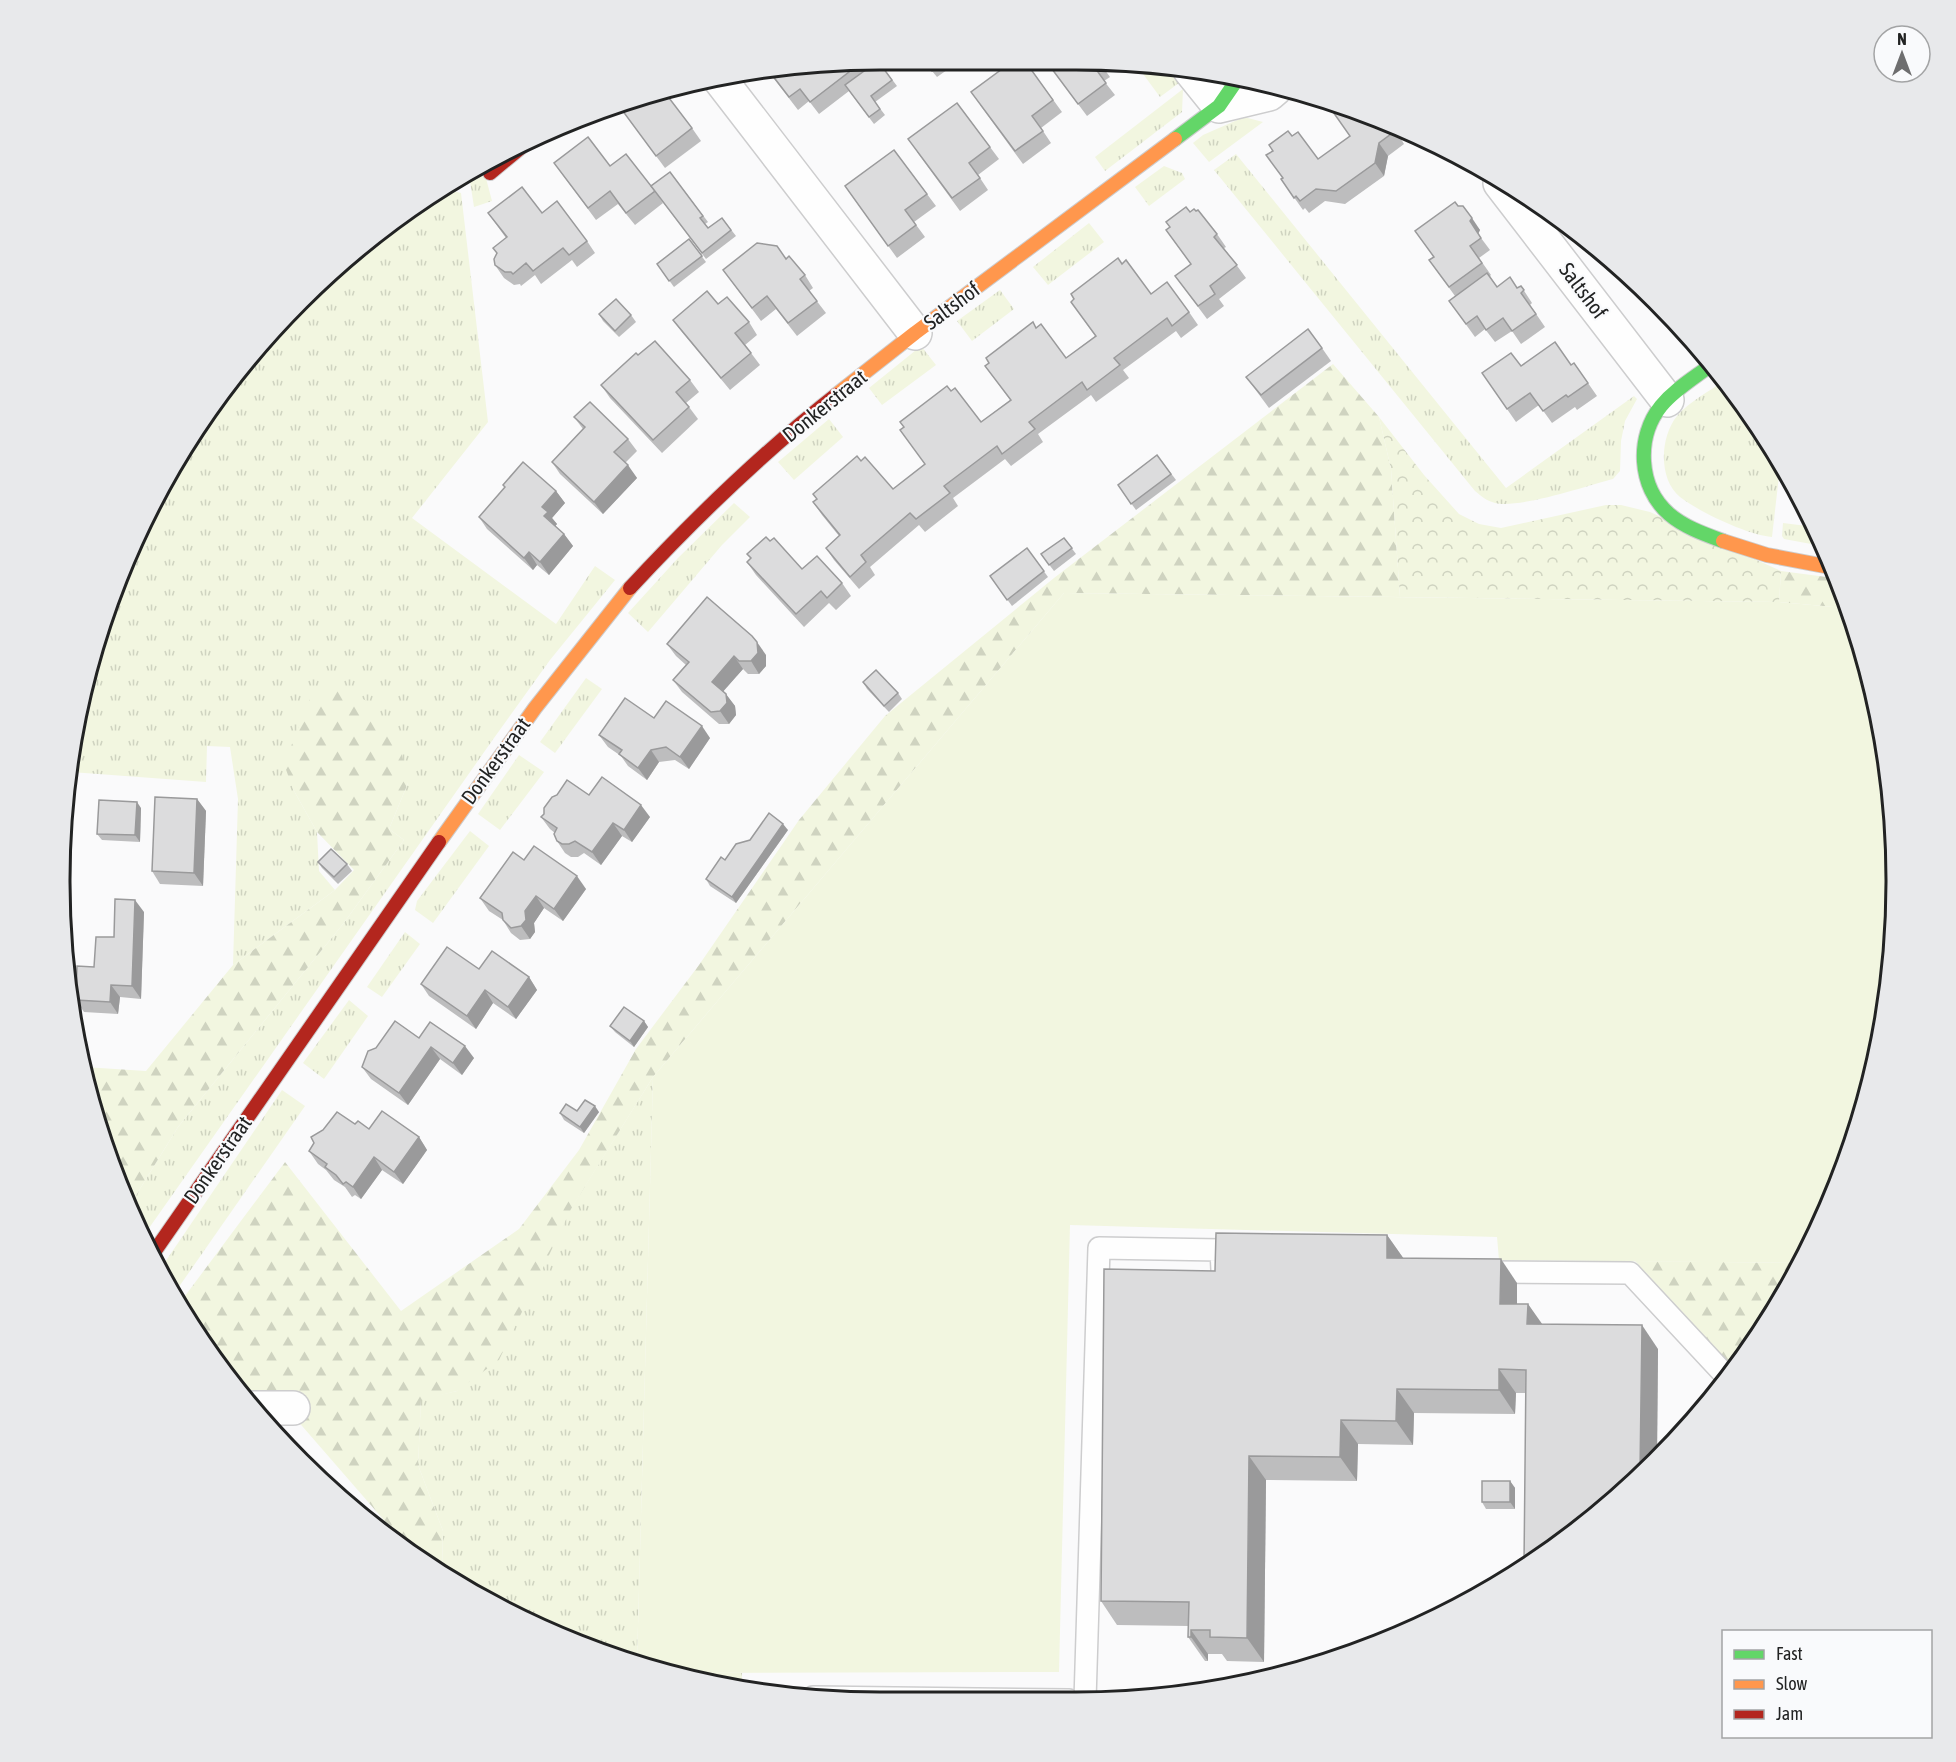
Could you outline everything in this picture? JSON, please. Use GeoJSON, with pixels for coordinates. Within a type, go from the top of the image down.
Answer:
{"type":"FeatureCollection","features":[{"type":"Feature","properties":{"kind":"street"},"geometry":{"type":"LineString","coordinates":[[1198,80],[1219,106]]}},
{"type":"Feature","properties":{"kind":"street","name":"Saltshof"},"geometry":{"type":"LineString","coordinates":[[725,86],[915,333],[1219,106],[1233,86]]}},
{"type":"Feature","properties":{"kind":"street","name":"Saltshof"},"geometry":{"type":"LineString","coordinates":[[1219,106],[1268,94]]}},
{"type":"Feature","properties":{"kind":"street","name":"Saltshof"},"geometry":{"type":"LineString","coordinates":[[1512,199],[1666,400]]}},
{"type":"Feature","properties":{"kind":"street","name":"Donkerstraat"},"geometry":{"type":"LineString","coordinates":[[158,1246],[462,808],[535,708],[626,593],[724,493],[800,423],[915,333]]}},
{"type":"Feature","properties":{"kind":"street"},"geometry":{"type":"LineString","coordinates":[[1704,371],[1666,400],[1651,422],[1645,440],[1644,466],[1646,479],[1657,500],[1666,511],[1692,528],[1751,551],[1822,566]]}},
{"type":"Feature","properties":{"kind":"street"},"geometry":{"type":"LineString","coordinates":[[266,1408],[293,1408]]}},
{"type":"Feature","properties":{"kind":"lane"},"geometry":{"type":"LineString","coordinates":[[1085,1692],[1099,1248],[1221,1250],[1222,1270],[1232,1270]]}},
{"type":"Feature","properties":{"kind":"lane"},"geometry":{"type":"LineString","coordinates":[[1463,1272],[1630,1273],[1721,1370]]}},
{"type":"Feature","properties":{"kind":"green space"},"geometry":{"type":"Polygon","coordinates":[[[1143,73],[1181,77],[1183,80],[1160,97],[1143,73]]]}},
{"type":"Feature","properties":{"kind":"green space"},"geometry":{"type":"Polygon","coordinates":[[[1183,89],[1182,112],[1105,171],[1095,157],[1183,89]]]}},
{"type":"Feature","properties":{"kind":"green space"},"geometry":{"type":"Polygon","coordinates":[[[1244,117],[1263,122],[1209,162],[1193,143],[1203,135],[1244,117]]]}},
{"type":"Feature","properties":{"kind":"green space"},"geometry":{"type":"Polygon","coordinates":[[[1236,154],[1506,488],[1634,396],[1637,399],[1625,421],[1621,441],[1620,471],[1613,479],[1520,503],[1495,503],[1477,493],[1214,170],[1236,154]]]}},
{"type":"Feature","properties":{"kind":"green space"},"geometry":{"type":"Polygon","coordinates":[[[1164,166],[1182,173],[1185,179],[1149,206],[1135,187],[1164,166]]]}},
{"type":"Feature","properties":{"kind":"green space"},"geometry":{"type":"Polygon","coordinates":[[[485,174],[492,201],[474,207],[470,183],[485,174]]]}},
{"type":"Feature","properties":{"kind":"green space"},"geometry":{"type":"Polygon","coordinates":[[[456,192],[461,193],[488,422],[412,518],[556,624],[595,566],[615,580],[550,660],[149,1228],[135,1197],[178,1127],[343,924],[404,840],[389,829],[408,783],[293,789],[317,832],[319,871],[335,890],[233,965],[238,799],[230,747],[207,746],[206,782],[77,772],[98,671],[132,571],[179,476],[207,431],[272,347],[308,308],[388,238],[456,192]]]}},
{"type":"Feature","properties":{"kind":"green space"},"geometry":{"type":"Polygon","coordinates":[[[1089,223],[1104,242],[1048,285],[1033,267],[1089,223]]]}},
{"type":"Feature","properties":{"kind":"green space"},"geometry":{"type":"Polygon","coordinates":[[[1000,290],[1014,309],[972,341],[957,321],[1000,290]]]}},
{"type":"Feature","properties":{"kind":"green space"},"geometry":{"type":"Polygon","coordinates":[[[921,346],[936,365],[882,405],[869,388],[921,346]]]}},
{"type":"Feature","properties":{"kind":"green space"},"geometry":{"type":"Polygon","coordinates":[[[1333,364],[1379,417],[1391,469],[1400,597],[1064,593],[653,1077],[571,1209],[499,1360],[457,1391],[421,1400],[418,1465],[443,1531],[442,1562],[431,1555],[385,1522],[296,1419],[264,1405],[207,1331],[185,1296],[285,1162],[401,1311],[519,1229],[579,1150],[636,1049],[699,965],[799,820],[885,716],[1054,578],[1333,364]]]}},
{"type":"Feature","properties":{"kind":"green space"},"geometry":{"type":"Polygon","coordinates":[[[1716,386],[1749,431],[1779,479],[1772,537],[1750,532],[1699,509],[1680,497],[1668,480],[1664,458],[1667,435],[1677,416],[1716,386]]]}},
{"type":"Feature","properties":{"kind":"green space"},"geometry":{"type":"Polygon","coordinates":[[[1379,417],[1424,475],[1459,514],[1479,524],[1501,528],[1606,505],[1621,505],[1650,512],[1781,571],[1779,602],[1400,597],[1391,469],[1379,417]]]}},
{"type":"Feature","properties":{"kind":"green space"},"geometry":{"type":"Polygon","coordinates":[[[829,419],[843,437],[794,480],[778,462],[829,419]]]}},
{"type":"Feature","properties":{"kind":"green space"},"geometry":{"type":"Polygon","coordinates":[[[734,503],[750,517],[722,545],[648,632],[628,613],[678,558],[734,503]]]}},
{"type":"Feature","properties":{"kind":"green space"},"geometry":{"type":"Polygon","coordinates":[[[1783,523],[1803,526],[1812,544],[1784,539],[1782,536],[1783,523]]]}},
{"type":"Feature","properties":{"kind":"green space"},"geometry":{"type":"Polygon","coordinates":[[[1781,571],[1826,577],[1837,607],[1779,602],[1781,571]]]}},
{"type":"Feature","properties":{"kind":"green space"},"geometry":{"type":"Polygon","coordinates":[[[1064,593],[1779,602],[1837,607],[1858,671],[1879,775],[1886,881],[1884,934],[1879,987],[1858,1091],[1824,1191],[1789,1263],[1499,1260],[1497,1237],[1070,1225],[1059,1672],[710,1673],[637,1653],[653,1077],[1064,593]]]}},
{"type":"Feature","properties":{"kind":"green space"},"geometry":{"type":"Polygon","coordinates":[[[586,678],[602,689],[555,753],[540,742],[586,678]]]}},
{"type":"Feature","properties":{"kind":"green space"},"geometry":{"type":"Polygon","coordinates":[[[335,688],[365,700],[401,750],[408,783],[389,829],[404,840],[343,924],[178,1127],[135,1197],[114,1142],[93,1068],[146,1071],[233,965],[335,890],[354,870],[317,832],[293,789],[284,764],[312,693],[335,688]]]}},
{"type":"Feature","properties":{"kind":"green space"},"geometry":{"type":"Polygon","coordinates":[[[519,755],[544,772],[500,830],[478,814],[519,755]]]}},
{"type":"Feature","properties":{"kind":"green space"},"geometry":{"type":"Polygon","coordinates":[[[470,831],[489,846],[433,923],[415,910],[417,901],[470,831]]]}},
{"type":"Feature","properties":{"kind":"green space"},"geometry":{"type":"Polygon","coordinates":[[[405,932],[420,944],[382,997],[367,987],[405,932]]]}},
{"type":"Feature","properties":{"kind":"green space"},"geometry":{"type":"Polygon","coordinates":[[[349,1000],[368,1016],[324,1079],[303,1063],[349,1000]]]}},
{"type":"Feature","properties":{"kind":"green space"},"geometry":{"type":"Polygon","coordinates":[[[653,1077],[637,1653],[571,1630],[523,1608],[442,1562],[443,1531],[418,1465],[421,1399],[457,1391],[653,1077]]]}},
{"type":"Feature","properties":{"kind":"green space"},"geometry":{"type":"Polygon","coordinates":[[[282,1090],[305,1106],[179,1286],[166,1261],[282,1090]]]}},
{"type":"Feature","properties":{"kind":"green space"},"geometry":{"type":"Polygon","coordinates":[[[1635,1261],[1789,1263],[1749,1331],[1727,1362],[1635,1261]]]}},
{"type":"Feature","properties":{"kind":"green space"},"geometry":{"type":"Polygon","coordinates":[[[710,1673],[742,1673],[742,1679],[710,1673]]]}},
{"type":"Feature","properties":{"kind":"building"},"geometry":{"type":"Polygon","coordinates":[[[885,70],[892,80],[871,96],[880,109],[869,117],[845,85],[865,71],[885,70]]]}},
{"type":"Feature","properties":{"kind":"building"},"geometry":{"type":"Polygon","coordinates":[[[1001,70],[1031,70],[1053,100],[1032,116],[1043,131],[1015,151],[971,92],[1001,70]]]}},
{"type":"Feature","properties":{"kind":"building"},"geometry":{"type":"Polygon","coordinates":[[[1053,70],[1097,71],[1106,83],[1078,104],[1053,70]]]}},
{"type":"Feature","properties":{"kind":"building"},"geometry":{"type":"Polygon","coordinates":[[[850,71],[810,102],[800,89],[789,97],[774,77],[850,71]]]}},
{"type":"Feature","properties":{"kind":"building"},"geometry":{"type":"Polygon","coordinates":[[[669,98],[692,128],[656,156],[624,113],[669,98]]]}},
{"type":"Feature","properties":{"kind":"building"},"geometry":{"type":"Polygon","coordinates":[[[957,103],[990,147],[969,163],[980,178],[952,198],[908,139],[957,103]]]}},
{"type":"Feature","properties":{"kind":"building"},"geometry":{"type":"Polygon","coordinates":[[[1334,113],[1390,134],[1379,143],[1375,163],[1336,191],[1316,189],[1300,201],[1296,196],[1294,198],[1266,155],[1273,151],[1269,145],[1288,131],[1292,136],[1298,132],[1318,159],[1350,136],[1334,113]]]}},
{"type":"Feature","properties":{"kind":"building"},"geometry":{"type":"Polygon","coordinates":[[[588,137],[610,166],[626,154],[655,191],[626,213],[610,191],[588,208],[554,163],[588,137]]]}},
{"type":"Feature","properties":{"kind":"building"},"geometry":{"type":"Polygon","coordinates":[[[894,150],[927,194],[905,210],[916,225],[888,246],[845,186],[894,150]]]}},
{"type":"Feature","properties":{"kind":"building"},"geometry":{"type":"Polygon","coordinates":[[[670,172],[703,216],[700,218],[708,228],[722,218],[731,230],[702,253],[651,186],[670,172]]]}},
{"type":"Feature","properties":{"kind":"building"},"geometry":{"type":"Polygon","coordinates":[[[522,187],[542,213],[557,201],[587,241],[569,255],[563,248],[533,271],[526,263],[513,274],[495,265],[494,259],[497,253],[493,248],[507,237],[488,213],[522,187]]]}},
{"type":"Feature","properties":{"kind":"building"},"geometry":{"type":"Polygon","coordinates":[[[1455,202],[1458,206],[1463,206],[1472,218],[1470,221],[1481,238],[1470,246],[1482,263],[1449,287],[1429,260],[1434,257],[1415,231],[1455,202]]]}},
{"type":"Feature","properties":{"kind":"building"},"geometry":{"type":"Polygon","coordinates":[[[1186,207],[1190,212],[1194,209],[1198,210],[1217,234],[1214,237],[1237,265],[1210,286],[1215,294],[1198,306],[1175,276],[1191,264],[1166,230],[1170,227],[1166,222],[1186,207]]]}},
{"type":"Feature","properties":{"kind":"building"},"geometry":{"type":"Polygon","coordinates":[[[689,239],[702,256],[669,281],[657,264],[689,239]]]}},
{"type":"Feature","properties":{"kind":"building"},"geometry":{"type":"Polygon","coordinates":[[[757,243],[777,246],[786,259],[789,256],[805,275],[800,279],[817,301],[788,323],[767,296],[752,308],[723,270],[757,243]]]}},
{"type":"Feature","properties":{"kind":"building"},"geometry":{"type":"Polygon","coordinates":[[[1118,258],[1122,264],[1126,260],[1151,294],[1167,282],[1189,312],[1172,326],[1167,318],[1114,358],[1120,365],[1087,390],[1082,382],[1029,422],[1035,429],[1002,454],[997,446],[944,486],[950,493],[916,519],[910,513],[861,555],[866,562],[850,577],[826,548],[840,535],[813,502],[817,499],[813,494],[857,456],[861,461],[865,457],[893,489],[925,464],[900,430],[904,427],[900,422],[947,386],[951,391],[955,388],[981,422],[1011,400],[985,366],[989,363],[986,358],[1033,322],[1036,328],[1041,324],[1066,358],[1096,336],[1071,302],[1074,299],[1071,294],[1118,258]]]}},
{"type":"Feature","properties":{"kind":"building"},"geometry":{"type":"Polygon","coordinates":[[[1487,273],[1497,287],[1510,277],[1517,288],[1521,286],[1524,290],[1521,293],[1536,314],[1512,331],[1503,318],[1486,330],[1477,316],[1466,324],[1449,301],[1487,273]]]}},
{"type":"Feature","properties":{"kind":"building"},"geometry":{"type":"Polygon","coordinates":[[[707,291],[718,304],[727,297],[749,322],[735,333],[751,353],[721,378],[673,320],[707,291]]]}},
{"type":"Feature","properties":{"kind":"building"},"geometry":{"type":"Polygon","coordinates":[[[616,299],[631,315],[615,331],[599,314],[616,299]]]}},
{"type":"Feature","properties":{"kind":"building"},"geometry":{"type":"Polygon","coordinates":[[[1308,329],[1322,348],[1261,395],[1246,377],[1308,329]]]}},
{"type":"Feature","properties":{"kind":"building"},"geometry":{"type":"Polygon","coordinates":[[[655,341],[690,380],[676,392],[689,407],[653,440],[601,385],[636,353],[638,355],[655,341]]]}},
{"type":"Feature","properties":{"kind":"building"},"geometry":{"type":"Polygon","coordinates":[[[1555,342],[1571,365],[1574,363],[1588,383],[1543,411],[1530,393],[1507,409],[1482,373],[1511,353],[1521,366],[1555,342]]]}},
{"type":"Feature","properties":{"kind":"building"},"geometry":{"type":"Polygon","coordinates":[[[590,402],[628,439],[614,452],[628,465],[594,502],[552,462],[585,427],[574,417],[590,402]]]}},
{"type":"Feature","properties":{"kind":"building"},"geometry":{"type":"Polygon","coordinates":[[[1157,455],[1171,474],[1131,504],[1118,485],[1157,455]]]}},
{"type":"Feature","properties":{"kind":"building"},"geometry":{"type":"Polygon","coordinates":[[[523,462],[556,491],[542,507],[548,512],[544,516],[564,534],[540,562],[529,552],[524,558],[479,517],[523,462]]]}},
{"type":"Feature","properties":{"kind":"building"},"geometry":{"type":"Polygon","coordinates":[[[766,537],[770,541],[774,538],[802,569],[817,556],[842,583],[827,598],[821,591],[796,614],[747,562],[751,558],[747,554],[766,537]]]}},
{"type":"Feature","properties":{"kind":"building"},"geometry":{"type":"Polygon","coordinates":[[[1064,538],[1072,548],[1049,565],[1041,554],[1064,538]]]}},
{"type":"Feature","properties":{"kind":"building"},"geometry":{"type":"Polygon","coordinates":[[[1027,548],[1044,571],[1007,600],[990,576],[1027,548]]]}},
{"type":"Feature","properties":{"kind":"building"},"geometry":{"type":"Polygon","coordinates":[[[707,597],[752,636],[757,642],[758,653],[751,661],[739,661],[734,656],[712,682],[726,694],[727,703],[720,711],[711,712],[673,680],[689,662],[667,644],[707,597]]]}},
{"type":"Feature","properties":{"kind":"building"},"geometry":{"type":"Polygon","coordinates":[[[876,670],[898,693],[884,706],[863,682],[876,670]]]}},
{"type":"Feature","properties":{"kind":"building"},"geometry":{"type":"Polygon","coordinates":[[[625,698],[654,718],[666,701],[702,726],[680,757],[666,747],[651,750],[638,768],[619,754],[622,750],[599,735],[625,698]]]}},
{"type":"Feature","properties":{"kind":"building"},"geometry":{"type":"Polygon","coordinates":[[[602,777],[641,805],[624,830],[613,823],[592,852],[575,841],[562,844],[557,841],[554,834],[557,828],[541,817],[544,814],[544,808],[567,780],[589,795],[602,777]]]}},
{"type":"Feature","properties":{"kind":"building"},"geometry":{"type":"Polygon","coordinates":[[[155,797],[197,799],[194,873],[152,871],[155,797]]]}},
{"type":"Feature","properties":{"kind":"building"},"geometry":{"type":"Polygon","coordinates":[[[99,800],[137,802],[135,835],[97,834],[99,800]]]}},
{"type":"Feature","properties":{"kind":"building"},"geometry":{"type":"Polygon","coordinates":[[[769,813],[783,824],[732,897],[706,879],[721,857],[725,860],[736,844],[750,840],[769,813]]]}},
{"type":"Feature","properties":{"kind":"building"},"geometry":{"type":"Polygon","coordinates":[[[534,846],[577,876],[554,909],[536,896],[525,911],[526,920],[521,926],[511,928],[503,920],[502,913],[480,898],[513,852],[524,860],[534,846]]]}},
{"type":"Feature","properties":{"kind":"building"},"geometry":{"type":"Polygon","coordinates":[[[331,849],[347,864],[334,877],[318,862],[331,849]]]}},
{"type":"Feature","properties":{"kind":"building"},"geometry":{"type":"Polygon","coordinates":[[[115,899],[135,900],[132,986],[111,985],[110,1002],[79,1000],[77,966],[94,967],[96,937],[114,937],[115,899]]]}},
{"type":"Feature","properties":{"kind":"building"},"geometry":{"type":"Polygon","coordinates":[[[447,947],[479,969],[492,951],[529,977],[508,1007],[485,990],[467,1016],[421,984],[447,947]]]}},
{"type":"Feature","properties":{"kind":"building"},"geometry":{"type":"Polygon","coordinates":[[[624,1007],[644,1021],[630,1041],[610,1026],[624,1007]]]}},
{"type":"Feature","properties":{"kind":"building"},"geometry":{"type":"Polygon","coordinates":[[[395,1021],[419,1038],[430,1022],[465,1046],[453,1063],[431,1047],[399,1093],[362,1067],[368,1051],[376,1048],[395,1021]]]}},
{"type":"Feature","properties":{"kind":"building"},"geometry":{"type":"Polygon","coordinates":[[[585,1100],[595,1106],[580,1127],[560,1113],[566,1104],[577,1111],[585,1100]]]}},
{"type":"Feature","properties":{"kind":"building"},"geometry":{"type":"Polygon","coordinates":[[[382,1111],[419,1137],[394,1172],[374,1157],[353,1187],[346,1182],[343,1184],[325,1167],[327,1164],[309,1151],[314,1143],[311,1137],[323,1130],[337,1112],[355,1124],[358,1121],[369,1129],[382,1111]]]}},
{"type":"Feature","properties":{"kind":"building"},"geometry":{"type":"Polygon","coordinates":[[[1216,1233],[1387,1235],[1387,1258],[1501,1259],[1500,1304],[1528,1304],[1527,1324],[1642,1325],[1640,1461],[1568,1524],[1524,1556],[1526,1370],[1499,1369],[1499,1390],[1397,1389],[1396,1421],[1341,1420],[1340,1457],[1249,1456],[1247,1638],[1210,1637],[1210,1630],[1191,1630],[1191,1637],[1188,1637],[1189,1602],[1101,1601],[1104,1269],[1215,1271],[1216,1233]]]}},
{"type":"Feature","properties":{"kind":"building"},"geometry":{"type":"Polygon","coordinates":[[[1482,1481],[1510,1481],[1510,1502],[1482,1502],[1482,1481]]]}},
{"type":"Feature","properties":{"kind":"traffic: fast"},"geometry":{"type":"LineString","coordinates":[[1175,139],[1219,106],[1233,86]]}},
{"type":"Feature","properties":{"kind":"traffic: fast"},"geometry":{"type":"LineString","coordinates":[[1703,370],[1666,400],[1653,418],[1647,432],[1644,462],[1651,490],[1669,514],[1688,526],[1723,541]]}},
{"type":"Feature","properties":{"kind":"traffic: slow"},"geometry":{"type":"LineString","coordinates":[[836,395],[915,333],[1175,139]]}},
{"type":"Feature","properties":{"kind":"traffic: slow"},"geometry":{"type":"LineString","coordinates":[[1723,541],[1767,555],[1821,565]]}},
{"type":"Feature","properties":{"kind":"traffic: slow"},"geometry":{"type":"LineString","coordinates":[[439,842],[535,708],[630,588]]}},
{"type":"Feature","properties":{"kind":"traffic: jam"},"geometry":{"type":"LineString","coordinates":[[490,173],[495,169]]}},
{"type":"Feature","properties":{"kind":"traffic: jam"},"geometry":{"type":"LineString","coordinates":[[630,588],[729,487],[836,395]]}},
{"type":"Feature","properties":{"kind":"traffic: jam"},"geometry":{"type":"LineString","coordinates":[[158,1246],[439,842]]}}]}
